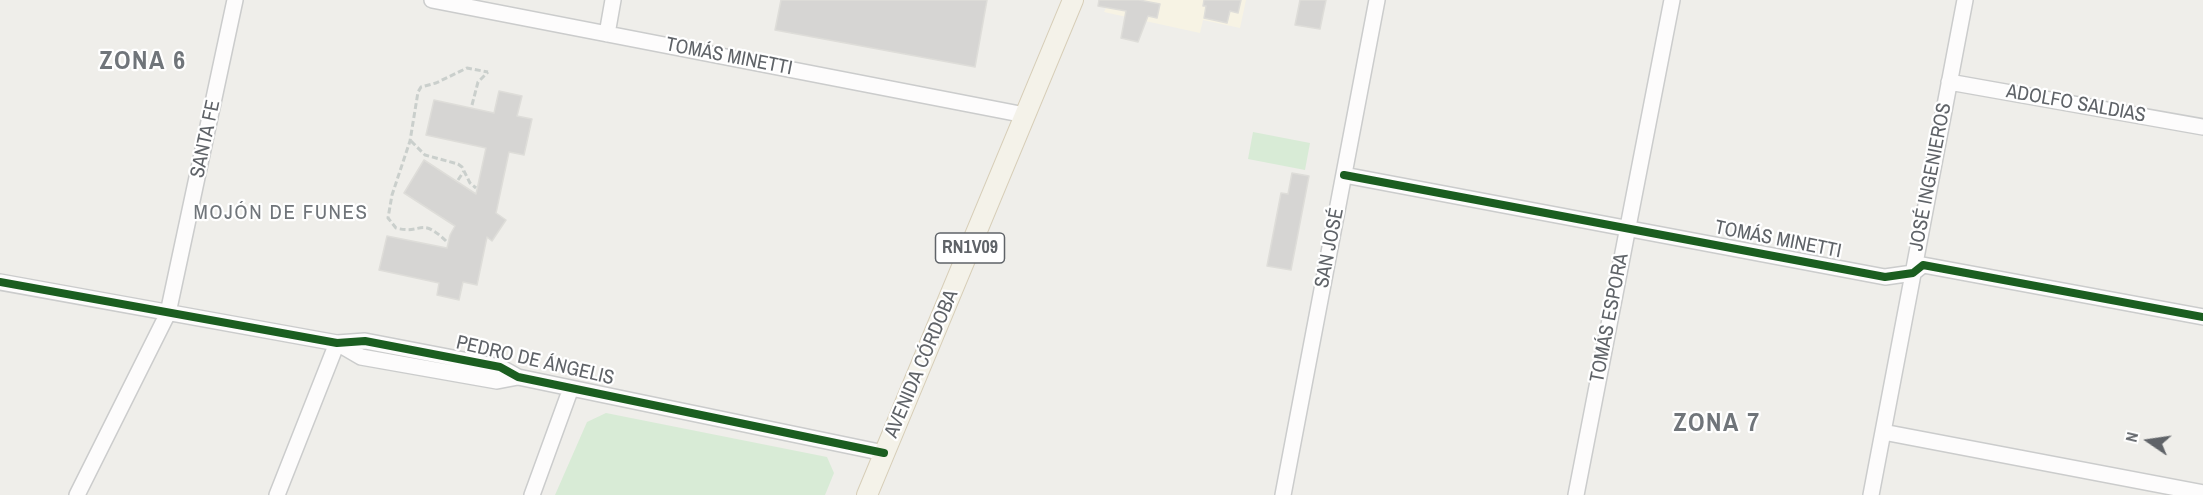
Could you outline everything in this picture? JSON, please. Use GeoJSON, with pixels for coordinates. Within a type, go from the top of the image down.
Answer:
{"type":"FeatureCollection","features":[{"type":"Feature","properties":{"kind":"main road","name":"AVENIDA CÓRDOBA"},"geometry":{"type":"LineString","coordinates":[[867,495],[1073,0]]}},
{"type":"Feature","properties":{"kind":"street","name":"SANTA FE"},"geometry":{"type":"LineString","coordinates":[[77,495],[168,313],[235,0]]}},
{"type":"Feature","properties":{"kind":"street","name":"TOMÁS MINETTI"},"geometry":{"type":"LineString","coordinates":[[432,0],[1025,115]]}},
{"type":"Feature","properties":{"kind":"street"},"geometry":{"type":"LineString","coordinates":[[607,34],[613,0]]}},
{"type":"Feature","properties":{"kind":"street","name":"SAN JOSÉ"},"geometry":{"type":"LineString","coordinates":[[1283,495],[1377,0]]}},
{"type":"Feature","properties":{"kind":"street","name":"TOMÁS ESPORA"},"geometry":{"type":"LineString","coordinates":[[1576,495],[1672,0]]}},
{"type":"Feature","properties":{"kind":"street","name":"JOSÉ INGENIEROS"},"geometry":{"type":"LineString","coordinates":[[1871,495],[1965,0]]}},
{"type":"Feature","properties":{"kind":"street","name":"ADOLFO SALDIAS"},"geometry":{"type":"LineString","coordinates":[[1949,82],[2203,127]]}},
{"type":"Feature","properties":{"kind":"street","name":"TOMÁS MINETTI"},"geometry":{"type":"LineString","coordinates":[[1344,175],[1885,277],[1913,273],[1923,265],[2203,317]]}},
{"type":"Feature","properties":{"kind":"street","name":"PEDRO DE ÁNGELIS"},"geometry":{"type":"LineString","coordinates":[[0,282],[337,343],[361,357],[497,381],[518,377],[884,453]]}},
{"type":"Feature","properties":{"kind":"street"},"geometry":{"type":"LineString","coordinates":[[277,495],[337,343]]}},
{"type":"Feature","properties":{"kind":"street"},"geometry":{"type":"LineString","coordinates":[[532,495],[571,388]]}},
{"type":"Feature","properties":{"kind":"street"},"geometry":{"type":"LineString","coordinates":[[1883,432],[2203,493]]}},
{"type":"Feature","properties":{"kind":"path"},"geometry":{"type":"LineString","coordinates":[[446,241],[435,230],[428,227],[396,228],[388,218],[395,185],[410,141],[418,92],[421,87],[436,83],[467,68],[488,72],[478,82],[472,105]]}},
{"type":"Feature","properties":{"kind":"path"},"geometry":{"type":"LineString","coordinates":[[410,141],[425,155],[458,164],[476,188]]}},
{"type":"Feature","properties":{"kind":"path"},"geometry":{"type":"LineString","coordinates":[[458,180],[464,171]]}},
{"type":"Feature","properties":{"kind":"shaded area"},"geometry":{"type":"Polygon","coordinates":[[[1110,0],[1246,0],[1240,28],[1203,20],[1200,33],[1104,12],[1110,0]]]}},
{"type":"Feature","properties":{"kind":"green space"},"geometry":{"type":"Polygon","coordinates":[[[1253,132],[1310,143],[1305,170],[1248,159],[1253,132]]]}},
{"type":"Feature","properties":{"kind":"green space"},"geometry":{"type":"Polygon","coordinates":[[[606,413],[827,457],[834,473],[825,495],[555,495],[587,422],[606,413]]]}},
{"type":"Feature","properties":{"kind":"building"},"geometry":{"type":"Polygon","coordinates":[[[781,0],[987,0],[975,67],[775,30],[781,0]]]}},
{"type":"Feature","properties":{"kind":"building"},"geometry":{"type":"Polygon","coordinates":[[[1099,0],[1139,0],[1160,4],[1157,18],[1148,16],[1138,42],[1121,38],[1126,11],[1098,6],[1099,0]]]}},
{"type":"Feature","properties":{"kind":"building"},"geometry":{"type":"Polygon","coordinates":[[[1204,0],[1241,0],[1238,13],[1230,11],[1227,23],[1204,18],[1206,6],[1203,6],[1204,0]]]}},
{"type":"Feature","properties":{"kind":"building"},"geometry":{"type":"Polygon","coordinates":[[[1300,0],[1326,0],[1320,29],[1295,25],[1300,0]]]}},
{"type":"Feature","properties":{"kind":"building"},"geometry":{"type":"Polygon","coordinates":[[[499,91],[522,96],[517,116],[532,119],[524,155],[509,152],[496,213],[506,220],[492,241],[487,237],[477,285],[463,282],[459,300],[437,295],[439,283],[379,270],[387,236],[447,248],[455,226],[404,193],[424,160],[476,194],[486,148],[426,135],[434,100],[494,113],[499,91]]]}},
{"type":"Feature","properties":{"kind":"building"},"geometry":{"type":"Polygon","coordinates":[[[1292,173],[1309,176],[1291,270],[1267,266],[1281,193],[1288,194],[1292,173]]]}},
{"type":"Feature","properties":{"kind":"cycle path"},"geometry":{"type":"LineString","coordinates":[[1344,175],[1885,277],[1913,273],[1923,265],[2203,317]]}},
{"type":"Feature","properties":{"kind":"cycle path"},"geometry":{"type":"LineString","coordinates":[[0,282],[337,343],[365,341],[500,367],[518,377],[884,453]]}},
{"type":"Feature","properties":{"kind":"district","name":"ZONA 6"},"geometry":{"type":"Point","coordinates":[143,62]}},
{"type":"Feature","properties":{"kind":"district","name":"MOJÓN DE FUNES"},"geometry":{"type":"Point","coordinates":[281,213]}},
{"type":"Feature","properties":{"kind":"district","name":"ZONA 7"},"geometry":{"type":"Point","coordinates":[1717,424]}}]}
